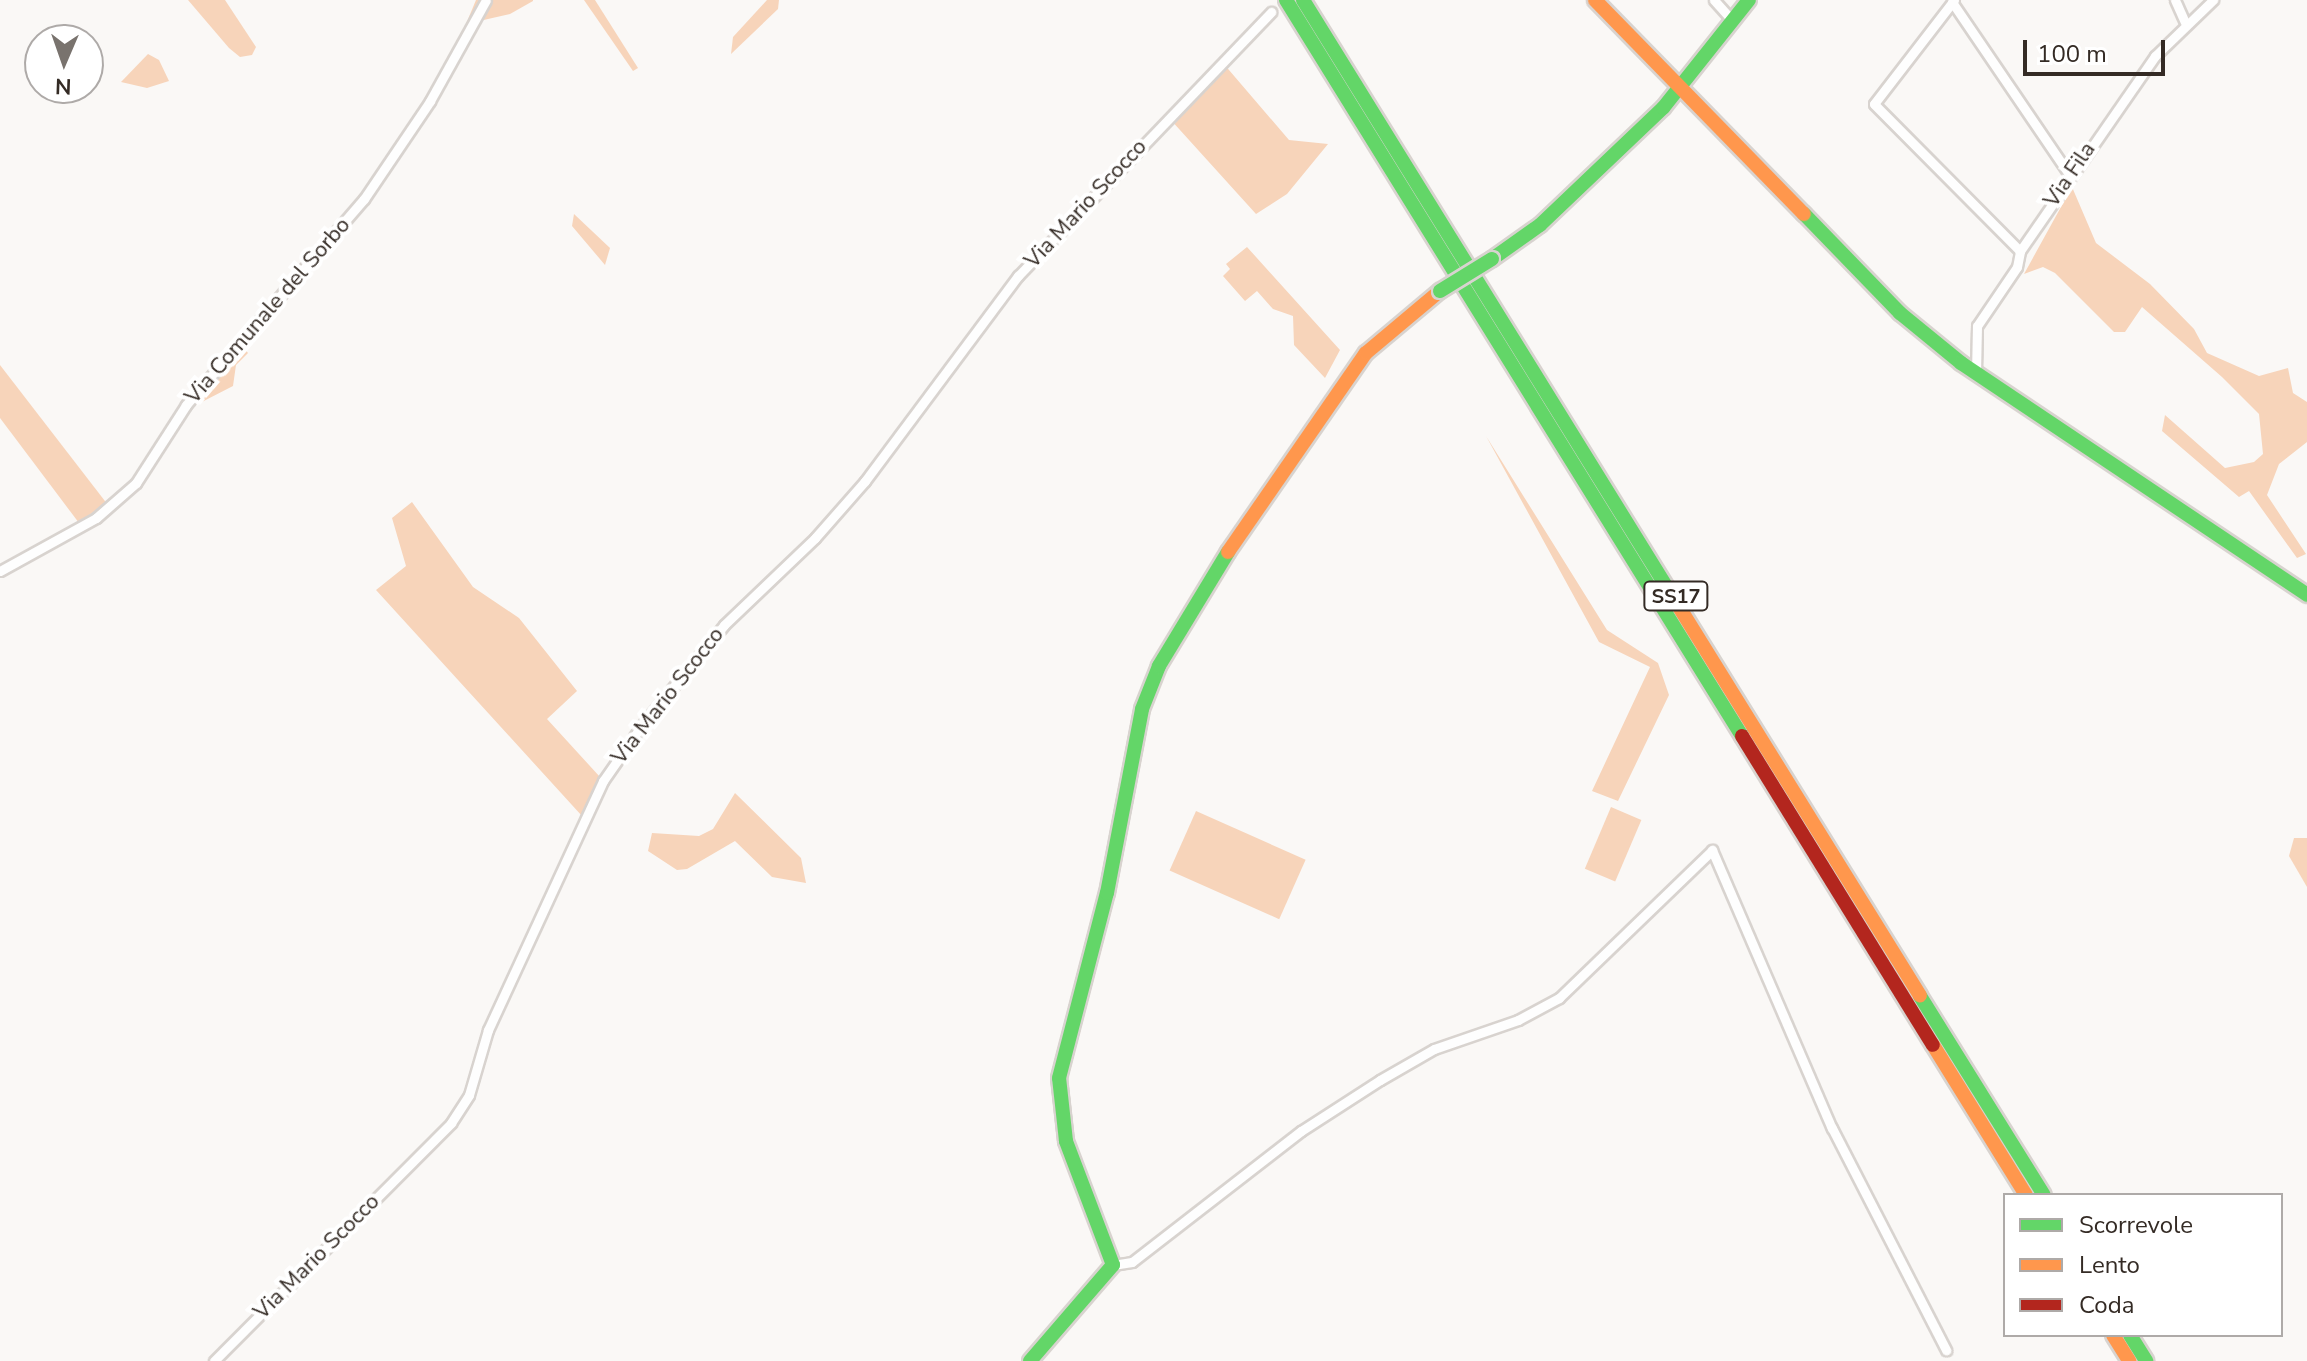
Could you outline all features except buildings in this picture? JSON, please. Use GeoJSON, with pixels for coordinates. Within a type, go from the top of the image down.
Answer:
{"type":"FeatureCollection","features":[{"type":"Feature","properties":{"kind":"main road","name":"SS17"},"geometry":{"type":"LineString","coordinates":[[1286,0],[2025,1193]]}},
{"type":"Feature","properties":{"kind":"main road","name":"SS17"},"geometry":{"type":"LineString","coordinates":[[1303,0],[2043,1193]]}},
{"type":"Feature","properties":{"kind":"main road"},"geometry":{"type":"LineString","coordinates":[[1595,0],[1900,313],[1976,373],[2307,595]]}},
{"type":"Feature","properties":{"kind":"main road"},"geometry":{"type":"LineString","coordinates":[[1030,1361],[1113,1265],[1066,1141],[1059,1078],[1107,893],[1142,709],[1159,666],[1264,494],[1366,353],[1440,291],[1540,225],[1663,108],[1749,0]]}},
{"type":"Feature","properties":{"kind":"main road"},"geometry":{"type":"LineString","coordinates":[[1656,64],[1663,108]]}},
{"type":"Feature","properties":{"kind":"main road"},"geometry":{"type":"LineString","coordinates":[[1663,108],[1704,113]]}},
{"type":"Feature","properties":{"kind":"main road"},"geometry":{"type":"LineString","coordinates":[[2114,1337],[2129,1361]]}},
{"type":"Feature","properties":{"kind":"main road"},"geometry":{"type":"LineString","coordinates":[[2131,1337],[2146,1361]]}},
{"type":"Feature","properties":{"kind":"street","name":"Via Comunale del Sorbo"},"geometry":{"type":"LineString","coordinates":[[0,571],[96,518],[136,483],[186,405],[364,199],[430,101],[486,0]]}},
{"type":"Feature","properties":{"kind":"street"},"geometry":{"type":"LineString","coordinates":[[1714,0],[1733,21]]}},
{"type":"Feature","properties":{"kind":"street"},"geometry":{"type":"LineString","coordinates":[[2175,0],[2185,22]]}},
{"type":"Feature","properties":{"kind":"street","name":"Via Fila"},"geometry":{"type":"LineString","coordinates":[[1976,373],[1977,326],[2017,267],[2020,251],[2069,174],[2185,22],[2213,0]]}},
{"type":"Feature","properties":{"kind":"street"},"geometry":{"type":"LineString","coordinates":[[2020,251],[1874,104],[1953,1],[2069,174]]}},
{"type":"Feature","properties":{"kind":"street","name":"Via Mario Scocco"},"geometry":{"type":"LineString","coordinates":[[214,1361],[451,1123],[469,1095],[488,1030],[603,781],[642,725],[724,625],[815,538],[865,481],[1018,276],[1271,12]]}},
{"type":"Feature","properties":{"kind":"street"},"geometry":{"type":"LineString","coordinates":[[1113,1265],[1132,1262],[1301,1131],[1380,1080],[1434,1049],[1518,1020],[1559,998],[1712,850],[1832,1128],[1946,1350]]}},
{"type":"Feature","properties":{"kind":"shaded area"},"geometry":{"type":"Polygon","coordinates":[[[188,0],[225,0],[256,47],[252,55],[240,57],[229,48],[188,0]]]}},
{"type":"Feature","properties":{"kind":"shaded area"},"geometry":{"type":"Polygon","coordinates":[[[476,0],[533,1],[510,14],[466,24],[476,0]]]}},
{"type":"Feature","properties":{"kind":"shaded area"},"geometry":{"type":"Polygon","coordinates":[[[584,0],[595,0],[638,68],[633,71],[584,0]]]}},
{"type":"Feature","properties":{"kind":"shaded area"},"geometry":{"type":"Polygon","coordinates":[[[767,0],[779,0],[778,9],[731,54],[733,37],[767,0]]]}},
{"type":"Feature","properties":{"kind":"shaded area"},"geometry":{"type":"Polygon","coordinates":[[[148,54],[159,60],[169,81],[147,88],[121,82],[148,54]]]}},
{"type":"Feature","properties":{"kind":"shaded area"},"geometry":{"type":"Polygon","coordinates":[[[1223,63],[1289,140],[1328,144],[1287,194],[1256,214],[1170,119],[1223,63]]]}},
{"type":"Feature","properties":{"kind":"shaded area"},"geometry":{"type":"Polygon","coordinates":[[[2072,187],[2096,243],[2150,284],[2194,329],[2207,353],[2259,376],[2288,368],[2293,393],[2307,402],[2307,442],[2279,464],[2267,495],[2306,554],[2297,558],[2249,491],[2239,497],[2162,431],[2165,415],[2225,468],[2254,462],[2263,454],[2259,414],[2222,377],[2142,307],[2125,332],[2114,332],[2055,273],[2043,267],[2024,274],[2072,187]]]}},
{"type":"Feature","properties":{"kind":"shaded area"},"geometry":{"type":"Polygon","coordinates":[[[574,214],[610,248],[605,265],[572,226],[574,214]]]}},
{"type":"Feature","properties":{"kind":"shaded area"},"geometry":{"type":"Polygon","coordinates":[[[1247,247],[1340,350],[1325,378],[1294,345],[1293,316],[1273,309],[1257,291],[1245,301],[1223,276],[1230,269],[1226,264],[1247,247]]]}},
{"type":"Feature","properties":{"kind":"shaded area"},"geometry":{"type":"Polygon","coordinates":[[[243,347],[248,353],[236,365],[233,386],[194,406],[243,347]]]}},
{"type":"Feature","properties":{"kind":"shaded area"},"geometry":{"type":"Polygon","coordinates":[[[0,365],[108,505],[79,523],[0,418],[0,365]]]}},
{"type":"Feature","properties":{"kind":"shaded area"},"geometry":{"type":"Polygon","coordinates":[[[1486,436],[1607,630],[1658,663],[1669,695],[1618,801],[1592,791],[1650,667],[1599,642],[1486,436]]]}},
{"type":"Feature","properties":{"kind":"shaded area"},"geometry":{"type":"Polygon","coordinates":[[[412,502],[473,587],[519,618],[577,691],[547,719],[600,777],[582,816],[376,590],[406,566],[392,518],[412,502]]]}},
{"type":"Feature","properties":{"kind":"shaded area"},"geometry":{"type":"Polygon","coordinates":[[[735,793],[801,858],[806,883],[772,877],[735,841],[687,869],[677,870],[648,851],[652,833],[699,836],[713,829],[735,793]]]}},
{"type":"Feature","properties":{"kind":"shaded area"},"geometry":{"type":"Polygon","coordinates":[[[1611,807],[1641,820],[1615,882],[1585,869],[1611,807]]]}},
{"type":"Feature","properties":{"kind":"shaded area"},"geometry":{"type":"Polygon","coordinates":[[[1196,811],[1306,860],[1279,919],[1170,870],[1196,811]]]}},
{"type":"Feature","properties":{"kind":"shaded area"},"geometry":{"type":"Polygon","coordinates":[[[2294,838],[2307,838],[2307,887],[2289,856],[2294,838]]]}},
{"type":"Feature","properties":{"kind":"traffic: fast"},"geometry":{"type":"LineString","coordinates":[[1286,0],[1742,736]]}},
{"type":"Feature","properties":{"kind":"traffic: fast"},"geometry":{"type":"LineString","coordinates":[[1303,0],[1676,602]]}},
{"type":"Feature","properties":{"kind":"traffic: fast"},"geometry":{"type":"LineString","coordinates":[[1492,259],[1540,225],[1663,108],[1749,0]]}},
{"type":"Feature","properties":{"kind":"traffic: fast"},"geometry":{"type":"LineString","coordinates":[[1804,214],[1900,313],[1961,363],[2307,595]]}},
{"type":"Feature","properties":{"kind":"traffic: fast"},"geometry":{"type":"LineString","coordinates":[[1440,291],[1492,259]]}},
{"type":"Feature","properties":{"kind":"traffic: fast"},"geometry":{"type":"LineString","coordinates":[[1030,1361],[1113,1265],[1066,1141],[1059,1078],[1107,893],[1142,709],[1159,666],[1228,552]]}},
{"type":"Feature","properties":{"kind":"traffic: fast"},"geometry":{"type":"LineString","coordinates":[[1920,996],[2043,1193]]}},
{"type":"Feature","properties":{"kind":"traffic: fast"},"geometry":{"type":"LineString","coordinates":[[2131,1337],[2146,1361]]}},
{"type":"Feature","properties":{"kind":"traffic: slow"},"geometry":{"type":"LineString","coordinates":[[1595,0],[1804,214]]}},
{"type":"Feature","properties":{"kind":"traffic: slow"},"geometry":{"type":"LineString","coordinates":[[1228,552],[1366,353],[1440,291]]}},
{"type":"Feature","properties":{"kind":"traffic: slow"},"geometry":{"type":"LineString","coordinates":[[1676,602],[1920,996]]}},
{"type":"Feature","properties":{"kind":"traffic: slow"},"geometry":{"type":"LineString","coordinates":[[1933,1045],[2025,1193]]}},
{"type":"Feature","properties":{"kind":"traffic: slow"},"geometry":{"type":"LineString","coordinates":[[2114,1337],[2129,1361]]}},
{"type":"Feature","properties":{"kind":"traffic: jam"},"geometry":{"type":"LineString","coordinates":[[1742,736],[1933,1045]]}}]}
